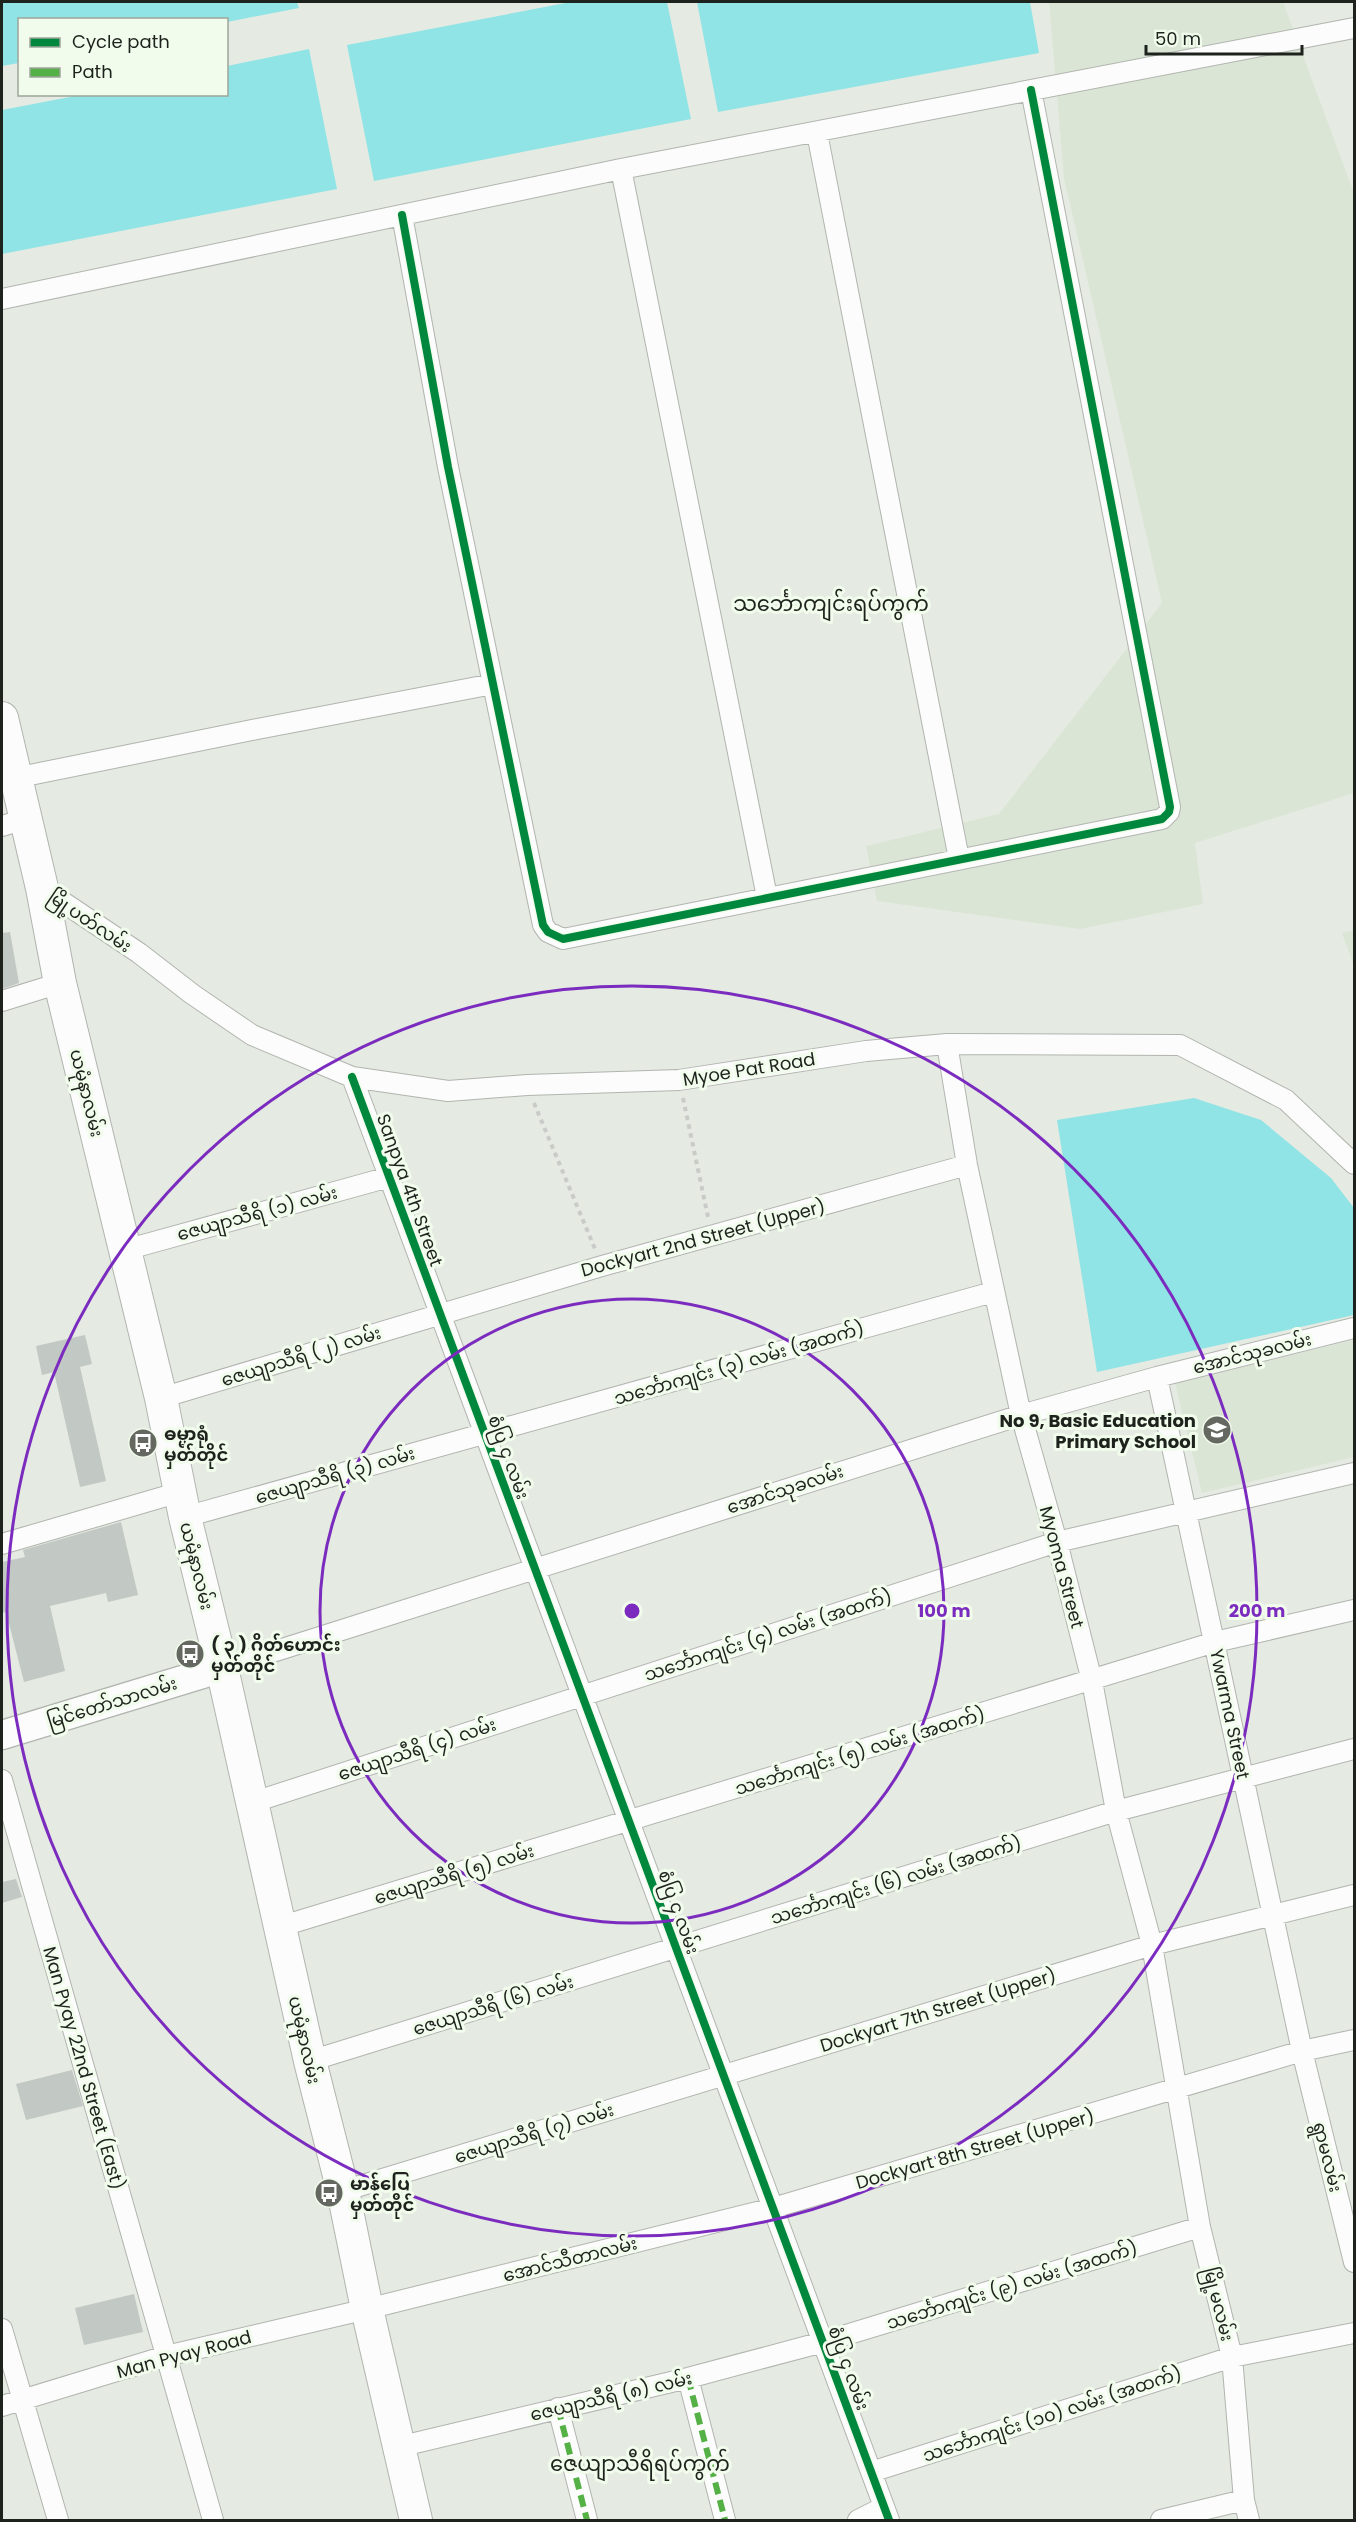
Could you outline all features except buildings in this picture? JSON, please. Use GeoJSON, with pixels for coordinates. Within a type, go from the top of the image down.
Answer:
{"type":"FeatureCollection","features":[{"type":"Feature","properties":{"kind":"main road","name":"ယမုံနာလမ်း"},"geometry":{"type":"LineString","coordinates":[[2,718],[15,778],[13,822],[42,888],[60,983],[161,1398],[182,1504],[222,1668],[310,2061],[344,2192],[367,2309],[416,2520]]}},
{"type":"Feature","properties":{"kind":"main road","name":"မြင်တော်သာလမ်း"},"geometry":{"type":"LineString","coordinates":[[2,1735],[222,1668]]}},
{"type":"Feature","properties":{"kind":"street"},"geometry":{"type":"LineString","coordinates":[[2,299],[621,170],[1354,28]]}},
{"type":"Feature","properties":{"kind":"street"},"geometry":{"type":"LineString","coordinates":[[402,215],[448,467],[543,925],[548,932],[563,939],[1162,819],[1169,812],[1170,807],[1031,90]]}},
{"type":"Feature","properties":{"kind":"street"},"geometry":{"type":"LineString","coordinates":[[817,133],[959,859]]}},
{"type":"Feature","properties":{"kind":"street"},"geometry":{"type":"LineString","coordinates":[[621,170],[767,897]]}},
{"type":"Feature","properties":{"kind":"street"},"geometry":{"type":"LineString","coordinates":[[15,778],[493,684]]}},
{"type":"Feature","properties":{"kind":"street","name":"မြို့ပတ်လမ်း"},"geometry":{"type":"LineString","coordinates":[[42,888],[139,953]]}},
{"type":"Feature","properties":{"kind":"street","name":"Myoe Pat Road"},"geometry":{"type":"LineString","coordinates":[[139,953],[192,994],[252,1035],[352,1077],[448,1091],[527,1084],[679,1080],[866,1051],[947,1044],[1180,1045],[1286,1100],[1354,1164]]}},
{"type":"Feature","properties":{"kind":"street"},"geometry":{"type":"LineString","coordinates":[[2,1001],[60,983]]}},
{"type":"Feature","properties":{"kind":"street","name":"Myoma Street"},"geometry":{"type":"LineString","coordinates":[[947,1044],[967,1165],[993,1292],[1020,1415],[1057,1542],[1092,1681],[1116,1811],[1152,1945],[1176,2090]]}},
{"type":"Feature","properties":{"kind":"street","name":"Sanpya 4th Street"},"geometry":{"type":"LineString","coordinates":[[352,1077],[440,1314]]}},
{"type":"Feature","properties":{"kind":"street","name":"Dockyart 2nd Street (Upper)"},"geometry":{"type":"LineString","coordinates":[[440,1314],[602,1266],[967,1165]]}},
{"type":"Feature","properties":{"kind":"street","name":"ဇေယျာသီရိ (၁) လမ်း"},"geometry":{"type":"LineString","coordinates":[[124,1250],[389,1177]]}},
{"type":"Feature","properties":{"kind":"street","name":"သင်္ဘောကျင်း (၃) လမ်း (အထက်)"},"geometry":{"type":"LineString","coordinates":[[484,1433],[993,1292]]}},
{"type":"Feature","properties":{"kind":"street","name":"ဇေယျာသီရိ (၂) လမ်း"},"geometry":{"type":"LineString","coordinates":[[161,1398],[440,1314]]}},
{"type":"Feature","properties":{"kind":"street","name":"စံပြ ၄ လမ်း"},"geometry":{"type":"LineString","coordinates":[[440,1314],[887,2514]]}},
{"type":"Feature","properties":{"kind":"street","name":"အောင်သုခလမ်း"},"geometry":{"type":"LineString","coordinates":[[222,1668],[1020,1415],[1157,1377],[1354,1328]]}},
{"type":"Feature","properties":{"kind":"street","name":"Ywarma Street"},"geometry":{"type":"LineString","coordinates":[[1157,1377],[1302,2051]]}},
{"type":"Feature","properties":{"kind":"street","name":"ဇေယျာသီရိ (၃) လမ်း"},"geometry":{"type":"LineString","coordinates":[[2,1544],[484,1433]]}},
{"type":"Feature","properties":{"kind":"street","name":"သင်္ဘောကျင်း (၄) လမ်း (အထက်)"},"geometry":{"type":"LineString","coordinates":[[582,1696],[1057,1542],[1354,1473]]}},
{"type":"Feature","properties":{"kind":"street","name":"သင်္ဘောကျင်း (၅) လမ်း (အထက်)"},"geometry":{"type":"LineString","coordinates":[[629,1821],[1215,1642],[1354,1610]]}},
{"type":"Feature","properties":{"kind":"street","name":"ဇေယျာသီရိ (၄) လမ်း"},"geometry":{"type":"LineString","coordinates":[[251,1803],[582,1696]]}},
{"type":"Feature","properties":{"kind":"street","name":"သင်္ဘောကျင်း (၆) လမ်း (အထက်)"},"geometry":{"type":"LineString","coordinates":[[677,1948],[1116,1811],[1242,1776],[1354,1749]]}},
{"type":"Feature","properties":{"kind":"street","name":"Man Pyay 22nd Street (East)"},"geometry":{"type":"LineString","coordinates":[[2,1780],[213,2520]]}},
{"type":"Feature","properties":{"kind":"street","name":"ဇေယျာသီရိ (၅) လမ်း"},"geometry":{"type":"LineString","coordinates":[[279,1927],[629,1821]]}},
{"type":"Feature","properties":{"kind":"street","name":"Dockyart 7th Street (Upper)"},"geometry":{"type":"LineString","coordinates":[[724,2075],[1152,1945],[1354,1895]]}},
{"type":"Feature","properties":{"kind":"street","name":"ဇေယျာသီရိ (၆) လမ်း"},"geometry":{"type":"LineString","coordinates":[[310,2061],[677,1948]]}},
{"type":"Feature","properties":{"kind":"street","name":"Dockyart 8th Street (Upper)"},"geometry":{"type":"LineString","coordinates":[[773,2208],[1302,2051],[1354,2040]]}},
{"type":"Feature","properties":{"kind":"street","name":"ရွာမလမ်း"},"geometry":{"type":"LineString","coordinates":[[1302,2051],[1354,2262]]}},
{"type":"Feature","properties":{"kind":"street","name":"ဇေယျာသီရိ (၇) လမ်း"},"geometry":{"type":"LineString","coordinates":[[344,2192],[724,2075]]}},
{"type":"Feature","properties":{"kind":"street","name":"မြို့မလမ်း"},"geometry":{"type":"LineString","coordinates":[[1176,2090],[1200,2227],[1232,2357],[1244,2500],[1249,2520]]}},
{"type":"Feature","properties":{"kind":"street","name":"အောင်သီတာလမ်း"},"geometry":{"type":"LineString","coordinates":[[367,2309],[773,2208]]}},
{"type":"Feature","properties":{"kind":"street","name":"သင်္ဘောကျင်း (၉) လမ်း (အထက်)"},"geometry":{"type":"LineString","coordinates":[[823,2342],[1200,2227]]}},
{"type":"Feature","properties":{"kind":"street","name":"Man Pyay Road"},"geometry":{"type":"LineString","coordinates":[[2,2406],[166,2356],[367,2309]]}},
{"type":"Feature","properties":{"kind":"street"},"geometry":{"type":"LineString","coordinates":[[2,2329],[58,2520]]}},
{"type":"Feature","properties":{"kind":"street","name":"သင်္ဘောကျင်း (၁၀) လမ်း (အထက်)"},"geometry":{"type":"LineString","coordinates":[[872,2472],[1232,2357],[1354,2333]]}},
{"type":"Feature","properties":{"kind":"street","name":"ဇေယျာသီရိ (၈) လမ်း"},"geometry":{"type":"LineString","coordinates":[[398,2446],[688,2378],[823,2342]]}},
{"type":"Feature","properties":{"kind":"street"},"geometry":{"type":"LineString","coordinates":[[688,2378],[725,2520]]}},
{"type":"Feature","properties":{"kind":"street"},"geometry":{"type":"LineString","coordinates":[[558,2408],[588,2520]]}},
{"type":"Feature","properties":{"kind":"street"},"geometry":{"type":"LineString","coordinates":[[1161,2520],[1244,2500]]}},
{"type":"Feature","properties":{"kind":"street"},"geometry":{"type":"LineString","coordinates":[[858,2520],[887,2514]]}},
{"type":"Feature","properties":{"kind":"path"},"geometry":{"type":"LineString","coordinates":[[679,1080],[712,1236]]}},
{"type":"Feature","properties":{"kind":"path"},"geometry":{"type":"LineString","coordinates":[[527,1084],[602,1266]]}},
{"type":"Feature","properties":{"kind":"shaded area"},"geometry":{"type":"Polygon","coordinates":[[[1049,2],[1283,2],[1354,193],[1354,793],[1195,843],[1203,904],[1080,929],[877,901],[866,846],[999,814],[1162,603],[1064,178],[1049,2]]]}},
{"type":"Feature","properties":{"kind":"shaded area"},"geometry":{"type":"Polygon","coordinates":[[[1354,930],[1354,966],[1342,933],[1354,930]]]}},
{"type":"Feature","properties":{"kind":"shaded area"},"geometry":{"type":"Polygon","coordinates":[[[1354,1340],[1354,1457],[1202,1493],[1175,1383],[1354,1340]]]}},
{"type":"Feature","properties":{"kind":"water"},"geometry":{"type":"Polygon","coordinates":[[[2,2],[297,2],[299,8],[228,22],[228,18],[18,18],[18,63],[2,66],[2,2]]]}},
{"type":"Feature","properties":{"kind":"water"},"geometry":{"type":"Polygon","coordinates":[[[571,2],[667,2],[691,119],[374,181],[347,45],[571,2]]]}},
{"type":"Feature","properties":{"kind":"water"},"geometry":{"type":"Polygon","coordinates":[[[697,2],[1030,2],[1039,53],[718,112],[697,2]]]}},
{"type":"Feature","properties":{"kind":"water"},"geometry":{"type":"Polygon","coordinates":[[[309,49],[337,189],[2,254],[2,110],[75,96],[228,96],[228,66],[309,49]]]}},
{"type":"Feature","properties":{"kind":"water"},"geometry":{"type":"Polygon","coordinates":[[[1194,1098],[1261,1120],[1331,1178],[1354,1208],[1354,1315],[1097,1372],[1057,1120],[1194,1098]]]}},
{"type":"Feature","properties":{"kind":"marked path"},"geometry":{"type":"LineString","coordinates":[[688,2378],[725,2520]]}},
{"type":"Feature","properties":{"kind":"marked path"},"geometry":{"type":"LineString","coordinates":[[558,2408],[587,2520]]}},
{"type":"Feature","properties":{"kind":"cycle path"},"geometry":{"type":"LineString","coordinates":[[402,215],[448,467],[543,925],[548,932],[563,939],[1162,819],[1169,812],[1170,807],[1031,90]]}},
{"type":"Feature","properties":{"kind":"cycle path"},"geometry":{"type":"LineString","coordinates":[[352,1077],[889,2520]]}},
{"type":"Feature","properties":{"kind":"place","name":"No 9, Basic Education Primary School"},"geometry":{"type":"Point","coordinates":[1217,1430]}},
{"type":"Feature","properties":{"kind":"place","name":"ဓမ္မာရုံ မှတ်တိုင်"},"geometry":{"type":"Point","coordinates":[143,1443]}},
{"type":"Feature","properties":{"kind":"place","name":"( ၃ ) ဂိတ်ဟောင်း မှတ်တိုင်"},"geometry":{"type":"Point","coordinates":[190,1654]}},
{"type":"Feature","properties":{"kind":"place","name":"မာန်ပြေ မှတ်တိုင်"},"geometry":{"type":"Point","coordinates":[329,2193]}},
{"type":"Feature","properties":{"kind":"district","name":"သင်္ဘောကျင်းရပ်ကွက်"},"geometry":{"type":"Point","coordinates":[831,603]}},
{"type":"Feature","properties":{"kind":"district","name":"ဇေယျာသီရိရပ်ကွက်"},"geometry":{"type":"Point","coordinates":[640,2463]}}]}
